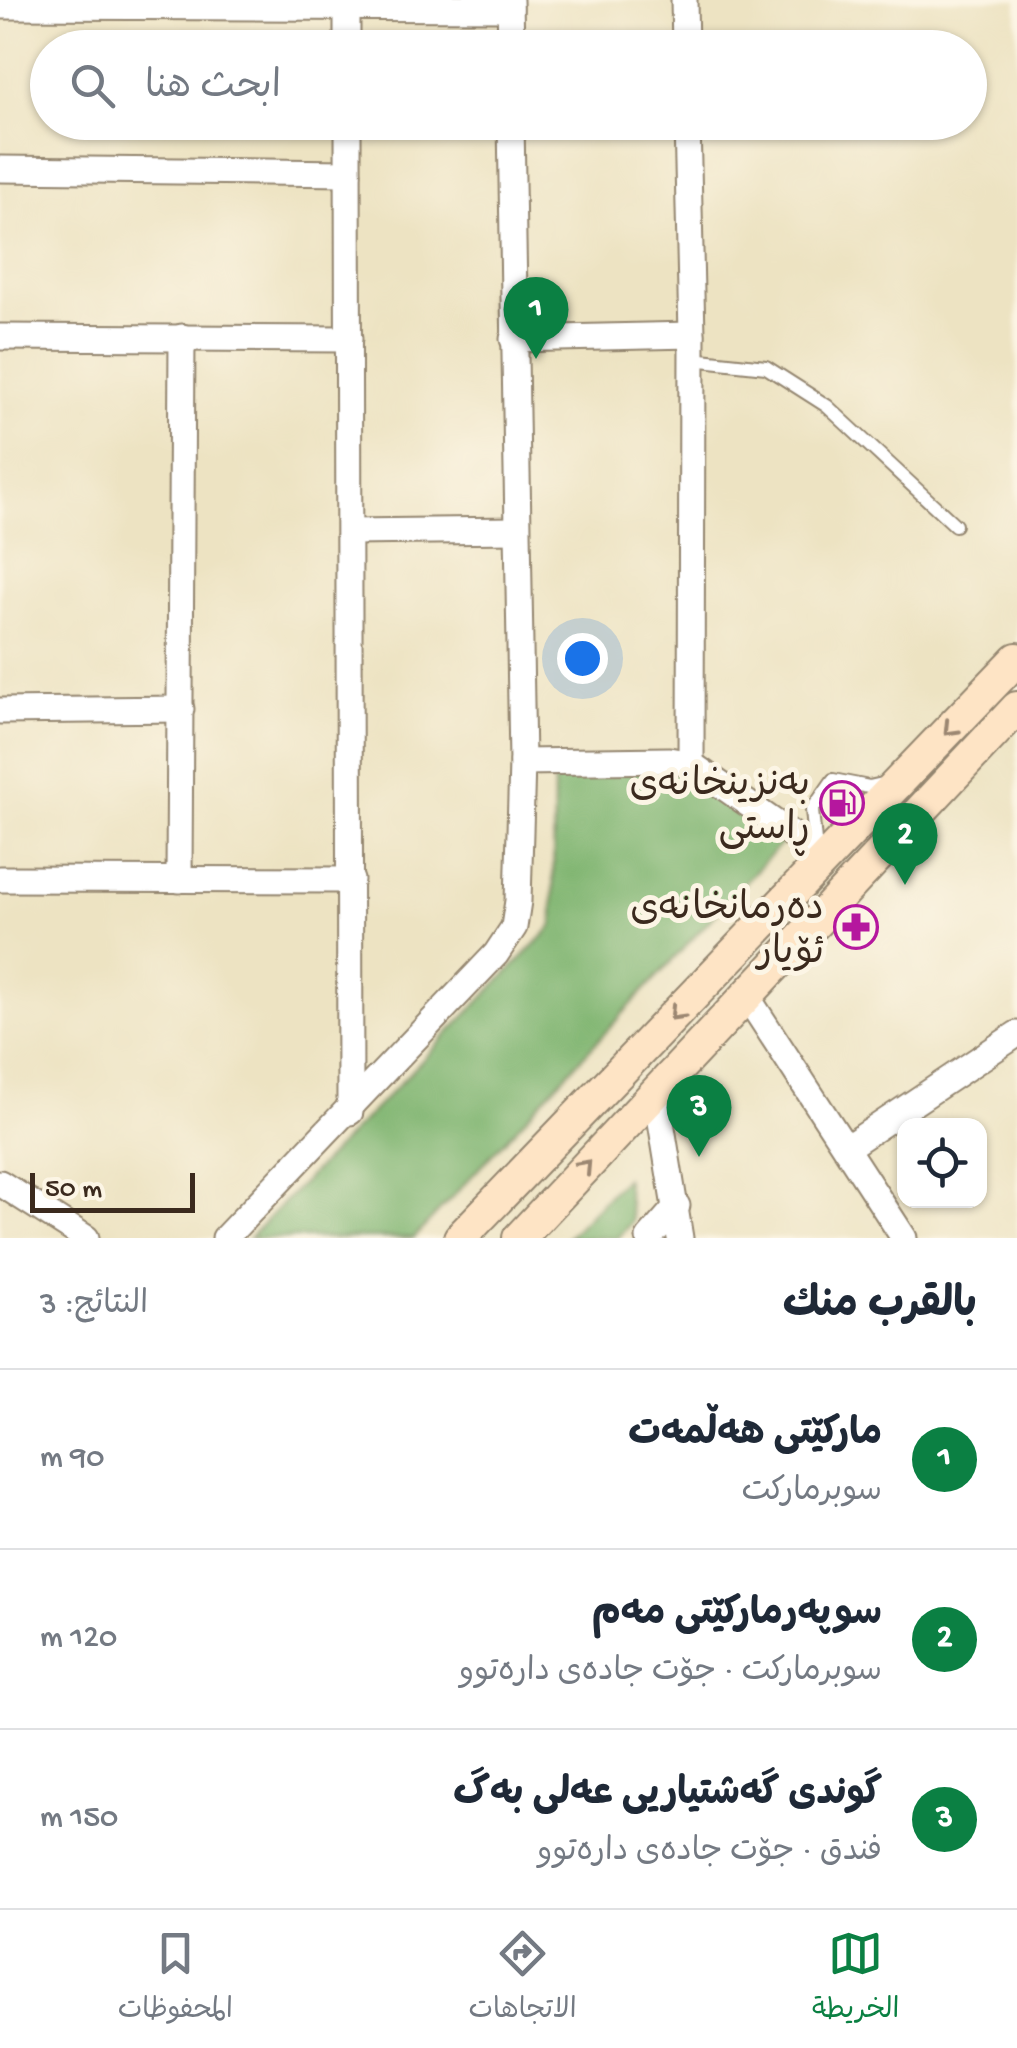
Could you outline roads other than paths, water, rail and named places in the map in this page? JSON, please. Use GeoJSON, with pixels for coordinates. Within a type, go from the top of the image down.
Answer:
{"type":"FeatureCollection","features":[{"type":"Feature","properties":{"kind":"main road"},"geometry":{"type":"LineString","coordinates":[[460,1238],[821,855],[911,770],[1017,659]]}},
{"type":"Feature","properties":{"kind":"main road"},"geometry":{"type":"LineString","coordinates":[[519,1238],[1017,708]]}},
{"type":"Feature","properties":{"kind":"street"},"geometry":{"type":"LineString","coordinates":[[684,0],[685,30]]}},
{"type":"Feature","properties":{"kind":"street"},"geometry":{"type":"LineString","coordinates":[[0,6],[510,4],[511,30]]}},
{"type":"Feature","properties":{"kind":"street"},"geometry":{"type":"LineString","coordinates":[[347,7],[348,30]]}},
{"type":"Feature","properties":{"kind":"street"},"geometry":{"type":"LineString","coordinates":[[348,140],[350,1112]]}},
{"type":"Feature","properties":{"kind":"street"},"geometry":{"type":"LineString","coordinates":[[225,1238],[350,1112],[496,954],[514,927],[522,762],[511,140]]}},
{"type":"Feature","properties":{"kind":"street"},"geometry":{"type":"LineString","coordinates":[[687,140],[692,347],[692,764]]}},
{"type":"Feature","properties":{"kind":"street"},"geometry":{"type":"LineString","coordinates":[[0,169],[348,172]]}},
{"type":"Feature","properties":{"kind":"street"},"geometry":{"type":"LineString","coordinates":[[0,337],[349,339]]}},
{"type":"Feature","properties":{"kind":"street"},"geometry":{"type":"LineString","coordinates":[[179,880],[182,337]]}},
{"type":"Feature","properties":{"kind":"street"},"geometry":{"type":"LineString","coordinates":[[513,340],[692,347]]}},
{"type":"Feature","properties":{"kind":"street"},"geometry":{"type":"LineString","coordinates":[[350,532],[515,530]]}},
{"type":"Feature","properties":{"kind":"street"},"geometry":{"type":"LineString","coordinates":[[0,711],[181,709]]}},
{"type":"Feature","properties":{"kind":"street"},"geometry":{"type":"LineString","coordinates":[[522,762],[692,764],[821,855]]}},
{"type":"Feature","properties":{"kind":"street"},"geometry":{"type":"LineString","coordinates":[[0,880],[351,880]]}},
{"type":"Feature","properties":{"kind":"street"},"geometry":{"type":"LineString","coordinates":[[746,995],[904,1238]]}},
{"type":"Feature","properties":{"kind":"street"},"geometry":{"type":"LineString","coordinates":[[846,1148],[1017,1034]]}},
{"type":"Feature","properties":{"kind":"street"},"geometry":{"type":"LineString","coordinates":[[656,1091],[680,1238]]}},
{"type":"Feature","properties":{"kind":"street"},"geometry":{"type":"LineString","coordinates":[[2,1189],[86,1238]]}},
{"type":"Feature","properties":{"kind":"street"},"geometry":{"type":"LineString","coordinates":[[648,1238],[676,1206]]}},
{"type":"Feature","properties":{"kind":"lane"},"geometry":{"type":"LineString","coordinates":[[692,347],[766,367],[827,406],[955,526]]}},
{"type":"Feature","properties":{"kind":"lane"},"geometry":{"type":"LineString","coordinates":[[821,855],[812,810],[833,780],[880,786],[911,770]]}},
{"type":"Feature","properties":{"kind":"place","name":"مارکێتی هەڵمەت"},"geometry":{"type":"Point","coordinates":[536,359]}},
{"type":"Feature","properties":{"kind":"place","name":"بەنزینخانەی ڕاستی"},"geometry":{"type":"Point","coordinates":[842,803]}},
{"type":"Feature","properties":{"kind":"place","name":"سوپەرمارکێتی مەم"},"geometry":{"type":"Point","coordinates":[905,885]}},
{"type":"Feature","properties":{"kind":"place","name":"دەرمانخانەی ئۆیار"},"geometry":{"type":"Point","coordinates":[856,927]}},
{"type":"Feature","properties":{"kind":"place","name":"گوندی گەشتیاریی عەلی بەگ"},"geometry":{"type":"Point","coordinates":[699,1157]}}]}
